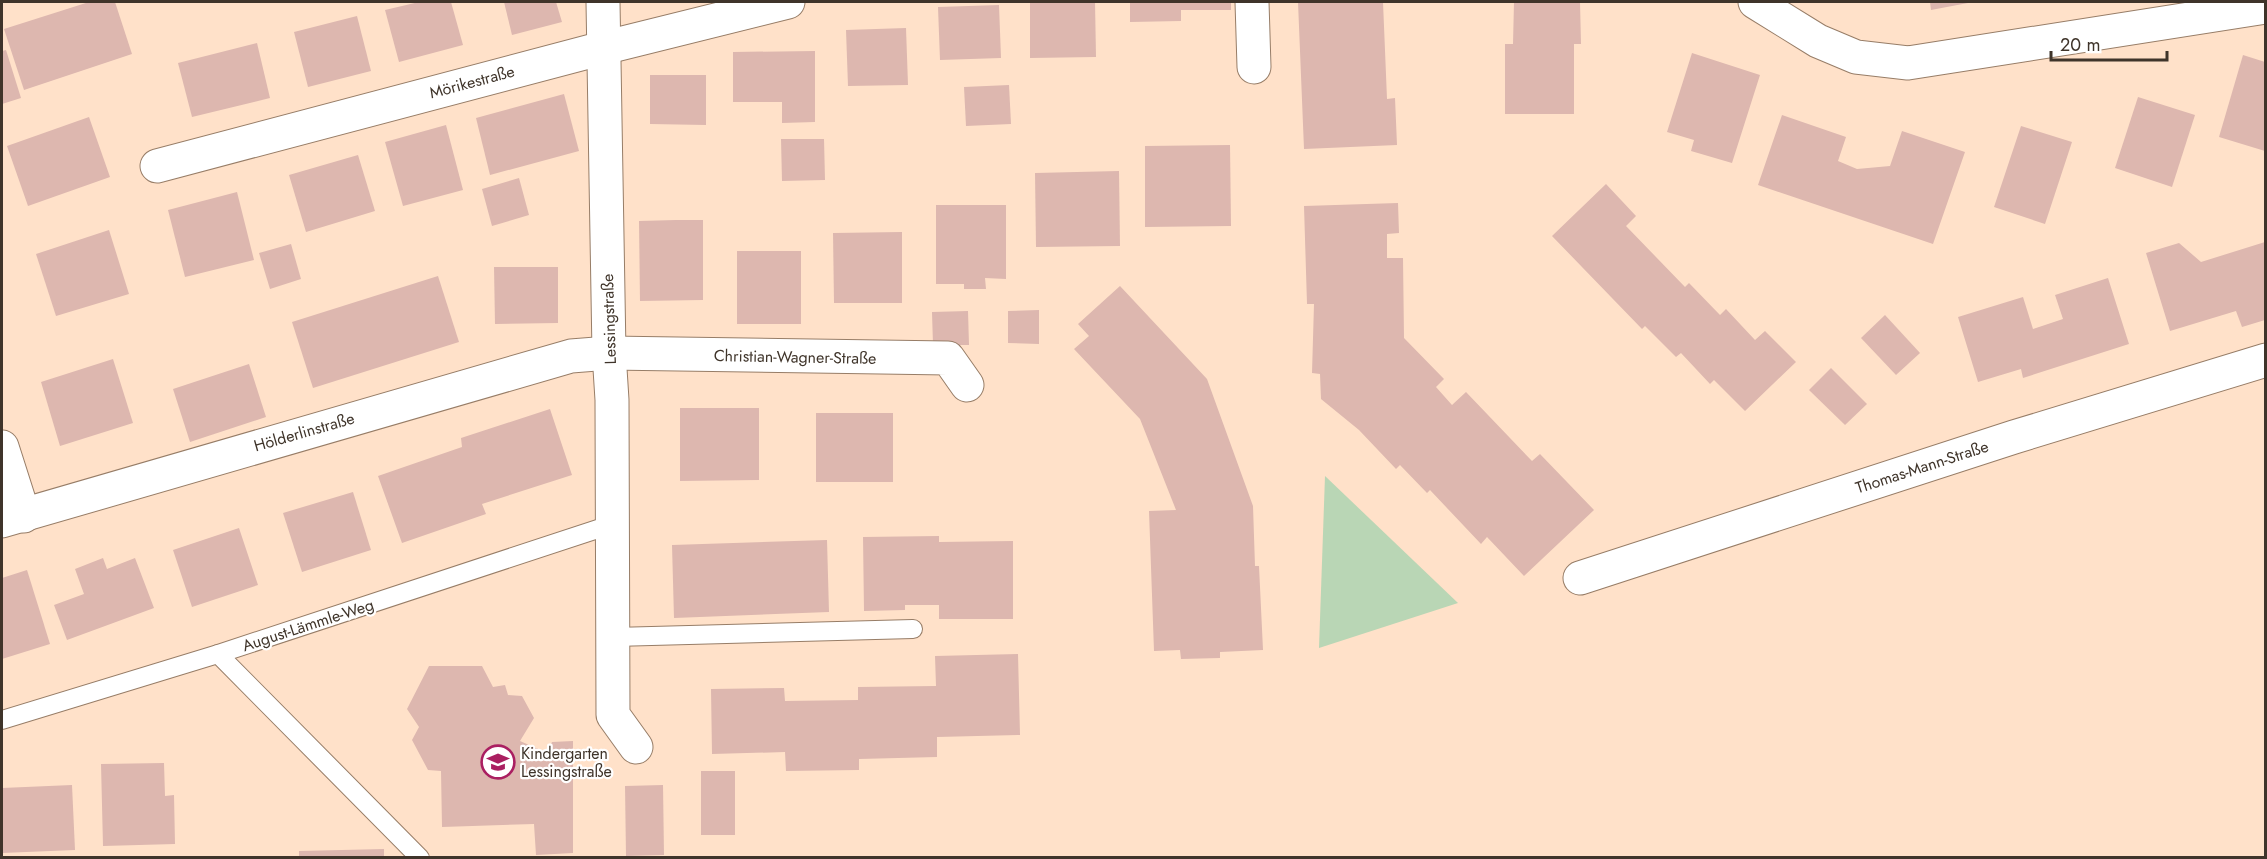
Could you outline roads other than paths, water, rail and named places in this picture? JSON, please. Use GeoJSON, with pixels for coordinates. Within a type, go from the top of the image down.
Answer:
{"type":"FeatureCollection","features":[{"type":"Feature","properties":{"kind":"street","name":"Lessingstraße"},"geometry":{"type":"LineString","coordinates":[[603,2],[609,353],[612,400],[613,715],[636,747]]}},
{"type":"Feature","properties":{"kind":"street","name":"Mörikestraße"},"geometry":{"type":"LineString","coordinates":[[157,166],[603,48],[788,2]]}},
{"type":"Feature","properties":{"kind":"street"},"geometry":{"type":"LineString","coordinates":[[1252,2],[1254,67]]}},
{"type":"Feature","properties":{"kind":"street"},"geometry":{"type":"LineString","coordinates":[[1755,2],[1818,41],[1856,57],[1908,63],[2265,7]]}},
{"type":"Feature","properties":{"kind":"street","name":"Christian-Wagner-Straße"},"geometry":{"type":"LineString","coordinates":[[609,353],[948,358],[967,385]]}},
{"type":"Feature","properties":{"kind":"street","name":"Hölderlinstraße"},"geometry":{"type":"LineString","coordinates":[[13,518],[571,356],[609,353]]}},
{"type":"Feature","properties":{"kind":"street","name":"Thomas-Mann-Straße"},"geometry":{"type":"LineString","coordinates":[[1580,578],[2014,437],[2265,360]]}},
{"type":"Feature","properties":{"kind":"street"},"geometry":{"type":"LineString","coordinates":[[2,447],[13,518]]}},
{"type":"Feature","properties":{"kind":"lane","name":"August-Lämmle-Weg"},"geometry":{"type":"LineString","coordinates":[[2,720],[218,654],[613,524]]}},
{"type":"Feature","properties":{"kind":"lane"},"geometry":{"type":"LineString","coordinates":[[614,637],[913,629]]}},
{"type":"Feature","properties":{"kind":"lane"},"geometry":{"type":"LineString","coordinates":[[218,654],[420,858]]}},
{"type":"Feature","properties":{"kind":"place","name":"Kindergarten Lessingstraße"},"geometry":{"type":"Point","coordinates":[498,762]}}]}
